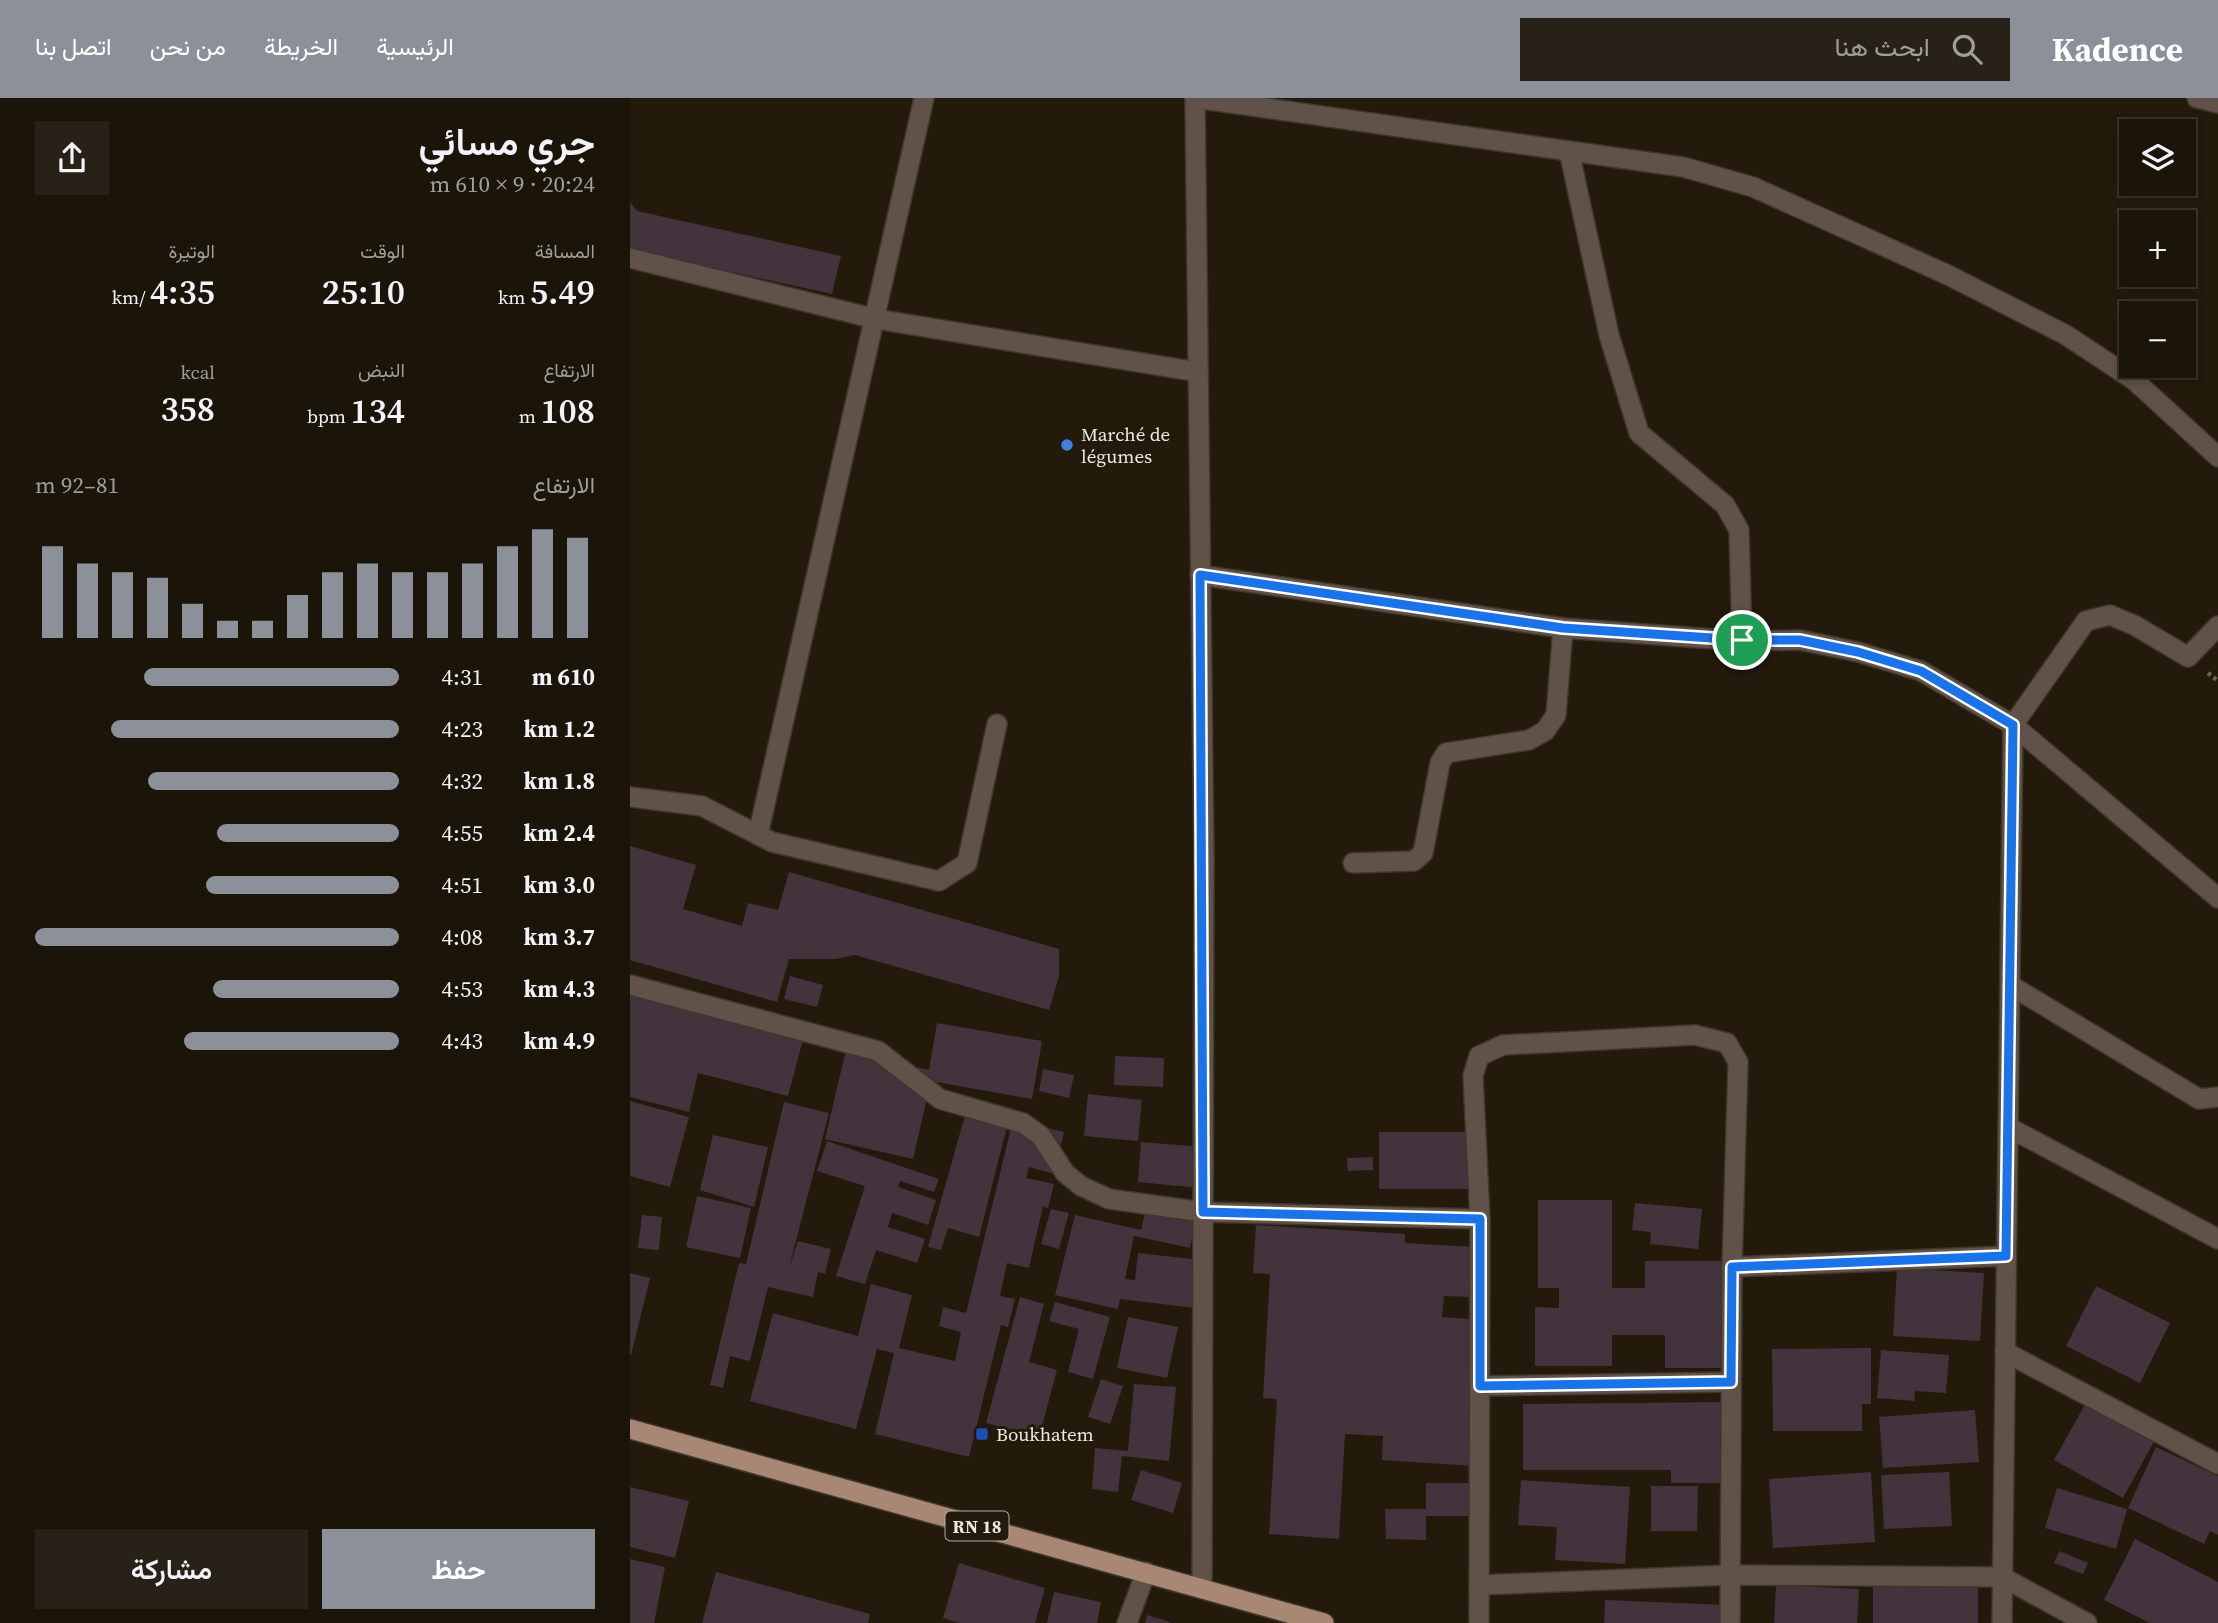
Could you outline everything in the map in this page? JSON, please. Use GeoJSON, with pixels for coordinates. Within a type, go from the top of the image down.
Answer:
{"type":"FeatureCollection","features":[{"type":"Feature","properties":{"kind":"main road","name":"RN 18"},"geometry":{"type":"LineString","coordinates":[[630,1429],[1324,1623]]}},
{"type":"Feature","properties":{"kind":"street"},"geometry":{"type":"LineString","coordinates":[[758,835],[876,319],[923,98]]}},
{"type":"Feature","properties":{"kind":"street"},"geometry":{"type":"LineString","coordinates":[[1202,1588],[1203,1212],[1195,98],[1683,167],[1753,187],[1948,275],[2066,335],[2134,380],[2218,457]]}},
{"type":"Feature","properties":{"kind":"street"},"geometry":{"type":"LineString","coordinates":[[2197,98],[2218,103]]}},
{"type":"Feature","properties":{"kind":"street"},"geometry":{"type":"LineString","coordinates":[[1569,151],[1609,335],[1639,433],[1725,505],[1739,530],[1742,640]]}},
{"type":"Feature","properties":{"kind":"street"},"geometry":{"type":"LineString","coordinates":[[630,258],[876,319],[1198,372]]}},
{"type":"Feature","properties":{"kind":"street"},"geometry":{"type":"LineString","coordinates":[[1200,575],[1563,628],[1742,640],[1800,640],[1858,652],[1921,671],[2013,725],[2218,898]]}},
{"type":"Feature","properties":{"kind":"street"},"geometry":{"type":"LineString","coordinates":[[2002,1623],[2013,725],[2086,621],[2110,615],[2134,625],[2188,657],[2218,626]]}},
{"type":"Feature","properties":{"kind":"street"},"geometry":{"type":"LineString","coordinates":[[1353,863],[1414,861],[1423,853],[1440,763],[1446,753],[1529,740],[1545,731],[1556,715],[1563,628]]}},
{"type":"Feature","properties":{"kind":"street"},"geometry":{"type":"LineString","coordinates":[[630,797],[702,806],[772,842],[856,864],[939,881],[967,863],[997,724]]}},
{"type":"Feature","properties":{"kind":"street"},"geometry":{"type":"LineString","coordinates":[[630,985],[878,1051],[901,1066],[940,1099],[1023,1123],[1041,1136],[1065,1173],[1081,1185],[1109,1199],[1203,1212],[1480,1219]]}},
{"type":"Feature","properties":{"kind":"street"},"geometry":{"type":"LineString","coordinates":[[2010,985],[2199,1099],[2218,1097]]}},
{"type":"Feature","properties":{"kind":"street"},"geometry":{"type":"LineString","coordinates":[[1479,1623],[1480,1219],[1473,1076],[1479,1056],[1503,1045],[1695,1035],[1727,1043],[1738,1062],[1732,1267],[1730,1623]]}},
{"type":"Feature","properties":{"kind":"street"},"geometry":{"type":"LineString","coordinates":[[2008,1126],[2218,1239]]}},
{"type":"Feature","properties":{"kind":"street"},"geometry":{"type":"LineString","coordinates":[[1732,1267],[2006,1256]]}},
{"type":"Feature","properties":{"kind":"street"},"geometry":{"type":"LineString","coordinates":[[2005,1352],[2218,1464]]}},
{"type":"Feature","properties":{"kind":"street"},"geometry":{"type":"LineString","coordinates":[[1480,1386],[1731,1382]]}},
{"type":"Feature","properties":{"kind":"street"},"geometry":{"type":"LineString","coordinates":[[1127,1623],[1146,1572]]}},
{"type":"Feature","properties":{"kind":"street"},"geometry":{"type":"LineString","coordinates":[[1479,1585],[1730,1574],[2002,1577],[2087,1623]]}},
{"type":"Feature","properties":{"kind":"building"},"geometry":{"type":"Polygon","coordinates":[[[630,202],[637,211],[841,256],[832,294],[630,250],[630,202]]]}},
{"type":"Feature","properties":{"kind":"building"},"geometry":{"type":"Polygon","coordinates":[[[630,846],[696,865],[683,909],[742,926],[748,903],[778,910],[789,872],[1059,949],[1059,976],[1049,1010],[855,955],[836,959],[789,959],[777,1002],[630,960],[630,846]]]}},
{"type":"Feature","properties":{"kind":"building"},"geometry":{"type":"Polygon","coordinates":[[[790,976],[823,985],[817,1007],[784,999],[790,976]]]}},
{"type":"Feature","properties":{"kind":"building"},"geometry":{"type":"Polygon","coordinates":[[[630,992],[804,1036],[788,1096],[698,1073],[689,1112],[630,1097],[630,992]]]}},
{"type":"Feature","properties":{"kind":"building"},"geometry":{"type":"Polygon","coordinates":[[[937,1023],[1042,1041],[1032,1099],[931,1081],[913,1159],[825,1139],[846,1050],[929,1070],[937,1023]]]}},
{"type":"Feature","properties":{"kind":"building"},"geometry":{"type":"Polygon","coordinates":[[[1115,1056],[1164,1058],[1163,1087],[1114,1085],[1115,1056]]]}},
{"type":"Feature","properties":{"kind":"building"},"geometry":{"type":"Polygon","coordinates":[[[1043,1069],[1074,1075],[1069,1098],[1039,1091],[1043,1069]]]}},
{"type":"Feature","properties":{"kind":"building"},"geometry":{"type":"Polygon","coordinates":[[[1088,1094],[1142,1100],[1138,1141],[1084,1136],[1088,1094]]]}},
{"type":"Feature","properties":{"kind":"building"},"geometry":{"type":"Polygon","coordinates":[[[630,1101],[689,1117],[670,1187],[630,1176],[630,1101]]]}},
{"type":"Feature","properties":{"kind":"building"},"geometry":{"type":"Polygon","coordinates":[[[784,1102],[829,1113],[789,1268],[798,1241],[831,1249],[825,1274],[818,1272],[813,1297],[768,1287],[750,1361],[730,1356],[723,1388],[710,1385],[739,1263],[746,1264],[784,1102]]]}},
{"type":"Feature","properties":{"kind":"building"},"geometry":{"type":"Polygon","coordinates":[[[967,1108],[1009,1119],[979,1237],[948,1228],[941,1250],[928,1247],[967,1108]]]}},
{"type":"Feature","properties":{"kind":"building"},"geometry":{"type":"Polygon","coordinates":[[[1013,1120],[1064,1132],[1054,1174],[1029,1167],[1026,1178],[1054,1184],[1048,1208],[1043,1206],[1029,1268],[1007,1263],[1000,1296],[1015,1299],[1008,1327],[1001,1325],[969,1457],[875,1434],[894,1353],[877,1349],[856,1429],[750,1401],[773,1313],[858,1336],[871,1284],[912,1295],[899,1348],[955,1361],[961,1332],[939,1326],[943,1307],[966,1313],[1013,1120]]]}},
{"type":"Feature","properties":{"kind":"building"},"geometry":{"type":"Polygon","coordinates":[[[1379,1132],[1475,1132],[1476,1189],[1379,1189],[1379,1132]]]}},
{"type":"Feature","properties":{"kind":"building"},"geometry":{"type":"Polygon","coordinates":[[[713,1135],[768,1147],[754,1207],[700,1190],[713,1135]]]}},
{"type":"Feature","properties":{"kind":"building"},"geometry":{"type":"Polygon","coordinates":[[[827,1141],[939,1179],[934,1192],[900,1181],[898,1187],[936,1200],[928,1225],[892,1213],[888,1227],[925,1239],[917,1263],[876,1250],[865,1284],[836,1276],[865,1186],[817,1171],[827,1141]]]}},
{"type":"Feature","properties":{"kind":"building"},"geometry":{"type":"Polygon","coordinates":[[[1141,1142],[1203,1147],[1200,1188],[1138,1182],[1141,1142]]]}},
{"type":"Feature","properties":{"kind":"building"},"geometry":{"type":"Polygon","coordinates":[[[1373,1157],[1373,1170],[1348,1171],[1347,1158],[1373,1157]]]}},
{"type":"Feature","properties":{"kind":"building"},"geometry":{"type":"Polygon","coordinates":[[[697,1196],[751,1208],[740,1258],[686,1247],[697,1196]]]}},
{"type":"Feature","properties":{"kind":"building"},"geometry":{"type":"Polygon","coordinates":[[[1538,1200],[1612,1200],[1612,1288],[1645,1288],[1645,1261],[1729,1261],[1729,1368],[1665,1368],[1665,1335],[1612,1335],[1612,1366],[1535,1366],[1535,1307],[1559,1308],[1559,1288],[1538,1288],[1538,1200]]]}},
{"type":"Feature","properties":{"kind":"building"},"geometry":{"type":"Polygon","coordinates":[[[1635,1203],[1702,1209],[1698,1249],[1650,1244],[1651,1232],[1632,1230],[1635,1203]]]}},
{"type":"Feature","properties":{"kind":"building"},"geometry":{"type":"Polygon","coordinates":[[[1147,1204],[1197,1215],[1190,1248],[1134,1236],[1125,1279],[1135,1280],[1138,1253],[1201,1260],[1195,1308],[1120,1299],[1118,1309],[1055,1295],[1075,1215],[1141,1230],[1147,1204]]]}},
{"type":"Feature","properties":{"kind":"building"},"geometry":{"type":"Polygon","coordinates":[[[1051,1209],[1069,1213],[1059,1249],[1041,1244],[1051,1209]]]}},
{"type":"Feature","properties":{"kind":"building"},"geometry":{"type":"Polygon","coordinates":[[[642,1215],[662,1217],[659,1250],[638,1248],[642,1215]]]}},
{"type":"Feature","properties":{"kind":"building"},"geometry":{"type":"Polygon","coordinates":[[[1256,1225],[1405,1234],[1405,1243],[1474,1247],[1471,1297],[1444,1296],[1442,1317],[1482,1320],[1474,1466],[1382,1460],[1383,1436],[1345,1434],[1339,1539],[1269,1534],[1277,1399],[1263,1398],[1270,1274],[1253,1273],[1256,1225]]]}},
{"type":"Feature","properties":{"kind":"building"},"geometry":{"type":"Polygon","coordinates":[[[1897,1268],[1984,1273],[1980,1341],[1893,1336],[1897,1268]]]}},
{"type":"Feature","properties":{"kind":"building"},"geometry":{"type":"Polygon","coordinates":[[[630,1273],[650,1278],[631,1355],[630,1355],[630,1273]]]}},
{"type":"Feature","properties":{"kind":"building"},"geometry":{"type":"Polygon","coordinates":[[[2096,1286],[2170,1323],[2140,1383],[2066,1346],[2096,1286]]]}},
{"type":"Feature","properties":{"kind":"building"},"geometry":{"type":"Polygon","coordinates":[[[1020,1297],[1044,1304],[1029,1362],[1057,1370],[1039,1437],[986,1423],[1020,1297]]]}},
{"type":"Feature","properties":{"kind":"building"},"geometry":{"type":"Polygon","coordinates":[[[1055,1302],[1110,1317],[1093,1379],[1068,1372],[1079,1329],[1049,1321],[1055,1302]]]}},
{"type":"Feature","properties":{"kind":"building"},"geometry":{"type":"Polygon","coordinates":[[[1128,1317],[1178,1327],[1167,1378],[1117,1368],[1128,1317]]]}},
{"type":"Feature","properties":{"kind":"building"},"geometry":{"type":"Polygon","coordinates":[[[1871,1348],[1871,1404],[1862,1404],[1862,1431],[1773,1431],[1772,1349],[1871,1348]]]}},
{"type":"Feature","properties":{"kind":"building"},"geometry":{"type":"Polygon","coordinates":[[[1881,1350],[1949,1355],[1946,1393],[1915,1391],[1914,1401],[1877,1398],[1881,1350]]]}},
{"type":"Feature","properties":{"kind":"building"},"geometry":{"type":"Polygon","coordinates":[[[1101,1379],[1123,1386],[1110,1424],[1088,1417],[1101,1379]]]}},
{"type":"Feature","properties":{"kind":"building"},"geometry":{"type":"Polygon","coordinates":[[[1134,1384],[1176,1387],[1169,1461],[1122,1456],[1118,1492],[1092,1489],[1095,1448],[1128,1451],[1134,1384]]]}},
{"type":"Feature","properties":{"kind":"building"},"geometry":{"type":"Polygon","coordinates":[[[2087,1401],[2156,1438],[2123,1498],[2054,1460],[2087,1401]]]}},
{"type":"Feature","properties":{"kind":"building"},"geometry":{"type":"Polygon","coordinates":[[[1724,1402],[1725,1483],[1671,1483],[1671,1470],[1523,1470],[1523,1404],[1724,1402]]]}},
{"type":"Feature","properties":{"kind":"building"},"geometry":{"type":"Polygon","coordinates":[[[1975,1410],[1979,1462],[1883,1468],[1879,1417],[1975,1410]]]}},
{"type":"Feature","properties":{"kind":"building"},"geometry":{"type":"Polygon","coordinates":[[[2156,1447],[2218,1476],[2218,1535],[2210,1531],[2204,1544],[2128,1508],[2156,1447]]]}},
{"type":"Feature","properties":{"kind":"building"},"geometry":{"type":"Polygon","coordinates":[[[1141,1470],[1182,1483],[1173,1513],[1131,1500],[1141,1470]]]}},
{"type":"Feature","properties":{"kind":"building"},"geometry":{"type":"Polygon","coordinates":[[[1871,1472],[1875,1542],[1773,1548],[1769,1479],[1871,1472]]]}},
{"type":"Feature","properties":{"kind":"building"},"geometry":{"type":"Polygon","coordinates":[[[1949,1472],[1952,1526],[1884,1529],[1881,1475],[1949,1472]]]}},
{"type":"Feature","properties":{"kind":"building"},"geometry":{"type":"Polygon","coordinates":[[[1521,1480],[1630,1487],[1625,1564],[1555,1560],[1557,1527],[1518,1525],[1521,1480]]]}},
{"type":"Feature","properties":{"kind":"building"},"geometry":{"type":"Polygon","coordinates":[[[1426,1483],[1469,1483],[1470,1516],[1426,1516],[1426,1540],[1386,1539],[1385,1509],[1426,1509],[1426,1483]]]}},
{"type":"Feature","properties":{"kind":"building"},"geometry":{"type":"Polygon","coordinates":[[[1651,1486],[1698,1486],[1697,1531],[1651,1531],[1651,1486]]]}},
{"type":"Feature","properties":{"kind":"building"},"geometry":{"type":"Polygon","coordinates":[[[630,1487],[689,1501],[675,1558],[630,1547],[630,1487]]]}},
{"type":"Feature","properties":{"kind":"building"},"geometry":{"type":"Polygon","coordinates":[[[2057,1488],[2127,1509],[2116,1549],[2045,1528],[2057,1488]]]}},
{"type":"Feature","properties":{"kind":"building"},"geometry":{"type":"Polygon","coordinates":[[[2135,1539],[2218,1582],[2218,1623],[2150,1623],[2104,1600],[2135,1539]]]}},
{"type":"Feature","properties":{"kind":"building"},"geometry":{"type":"Polygon","coordinates":[[[2059,1551],[2088,1563],[2083,1574],[2054,1563],[2059,1551]]]}},
{"type":"Feature","properties":{"kind":"building"},"geometry":{"type":"Polygon","coordinates":[[[630,1559],[665,1567],[654,1623],[630,1623],[630,1559]]]}},
{"type":"Feature","properties":{"kind":"building"},"geometry":{"type":"Polygon","coordinates":[[[959,1563],[1045,1588],[1035,1623],[960,1623],[943,1618],[959,1563]]]}},
{"type":"Feature","properties":{"kind":"building"},"geometry":{"type":"Polygon","coordinates":[[[716,1572],[870,1614],[868,1623],[702,1623],[716,1572]]]}},
{"type":"Feature","properties":{"kind":"building"},"geometry":{"type":"Polygon","coordinates":[[[1873,1581],[1978,1582],[1978,1623],[1873,1623],[1873,1581]]]}},
{"type":"Feature","properties":{"kind":"building"},"geometry":{"type":"Polygon","coordinates":[[[1776,1585],[1859,1589],[1857,1623],[1774,1623],[1776,1585]]]}},
{"type":"Feature","properties":{"kind":"building"},"geometry":{"type":"Polygon","coordinates":[[[1054,1592],[1101,1602],[1097,1623],[1047,1623],[1054,1592]]]}},
{"type":"Feature","properties":{"kind":"building"},"geometry":{"type":"Polygon","coordinates":[[[1605,1600],[1727,1605],[1726,1623],[1604,1623],[1605,1600]]]}},
{"type":"Feature","properties":{"kind":"building"},"geometry":{"type":"Polygon","coordinates":[[[1147,1615],[1170,1622],[1170,1623],[1145,1623],[1147,1615]]]}},
{"type":"Feature","properties":{"kind":"place","name":"Marché de légumes"},"geometry":{"type":"Point","coordinates":[1067,445]}},
{"type":"Feature","properties":{"kind":"place","name":"Boukhatem"},"geometry":{"type":"Point","coordinates":[982,1434]}},
{"type":"Feature","properties":{"kind":"route"},"geometry":{"type":"LineString","coordinates":[[1200,575],[1563,628],[1742,640],[1800,640],[1858,652],[1921,671],[2013,725],[2006,1256],[1732,1267],[1731,1382],[1480,1386],[1480,1219],[1203,1212],[1204,859],[1200,575]]}}]}
